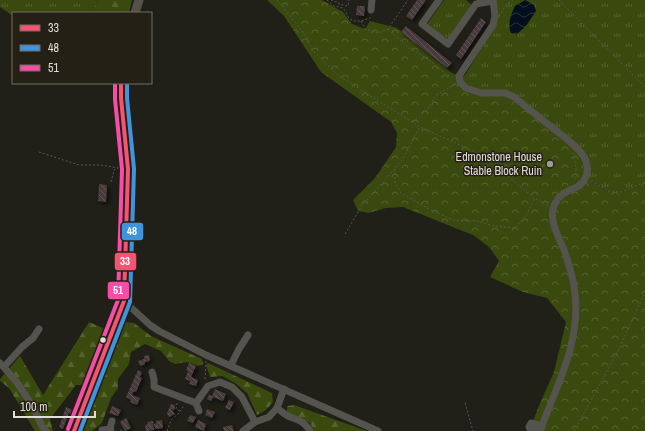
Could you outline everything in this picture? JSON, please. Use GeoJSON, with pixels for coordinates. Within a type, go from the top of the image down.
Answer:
{"type":"FeatureCollection","features":[{"type":"Feature","properties":{"kind":"main road"},"geometry":{"type":"LineString","coordinates":[[136,12],[139,0]]}},
{"type":"Feature","properties":{"kind":"main road"},"geometry":{"type":"LineString","coordinates":[[74,431],[124,301],[128,169],[121,84]]}},
{"type":"Feature","properties":{"kind":"street"},"geometry":{"type":"LineString","coordinates":[[371,10],[372,0]]}},
{"type":"Feature","properties":{"kind":"street"},"geometry":{"type":"LineString","coordinates":[[439,0],[422,24],[448,44],[474,2],[493,0],[495,16],[493,25],[459,76],[460,81],[466,88],[481,93],[506,93],[514,97],[576,147],[585,160],[588,171],[586,178],[579,186],[567,191],[559,198],[553,209],[555,228],[572,276],[576,310],[575,327],[568,357],[554,398],[541,429]]}},
{"type":"Feature","properties":{"kind":"street"},"geometry":{"type":"LineString","coordinates":[[126,228],[128,244],[126,287],[131,307]]}},
{"type":"Feature","properties":{"kind":"street"},"geometry":{"type":"LineString","coordinates":[[124,301],[150,325],[206,355],[378,431]]}},
{"type":"Feature","properties":{"kind":"street"},"geometry":{"type":"LineString","coordinates":[[39,330],[33,338],[2,365],[16,381],[32,405],[46,431]]}},
{"type":"Feature","properties":{"kind":"street"},"geometry":{"type":"LineString","coordinates":[[231,365],[248,335]]}},
{"type":"Feature","properties":{"kind":"street"},"geometry":{"type":"LineString","coordinates":[[152,372],[154,379],[151,389],[182,397],[196,403]]}},
{"type":"Feature","properties":{"kind":"street"},"geometry":{"type":"LineString","coordinates":[[199,411],[196,403],[206,382],[220,382],[232,387],[242,397],[254,422]]}},
{"type":"Feature","properties":{"kind":"street"},"geometry":{"type":"LineString","coordinates":[[243,431],[254,422],[269,417],[277,408],[284,389]]}},
{"type":"Feature","properties":{"kind":"street"},"geometry":{"type":"LineString","coordinates":[[277,408],[287,416],[299,420],[306,425],[310,431]]}},
{"type":"Feature","properties":{"kind":"street"},"geometry":{"type":"LineString","coordinates":[[102,430],[111,430],[112,420]]}},
{"type":"Feature","properties":{"kind":"path"},"geometry":{"type":"LineString","coordinates":[[277,0],[307,37],[312,50],[339,76],[420,127],[504,165],[505,174],[534,198],[553,209]]}},
{"type":"Feature","properties":{"kind":"path"},"geometry":{"type":"LineString","coordinates":[[327,0],[334,6],[343,8],[348,17],[353,21],[361,21],[370,18],[374,11],[371,10]]}},
{"type":"Feature","properties":{"kind":"path"},"geometry":{"type":"LineString","coordinates":[[331,0],[348,6],[348,0]]}},
{"type":"Feature","properties":{"kind":"path"},"geometry":{"type":"LineString","coordinates":[[361,21],[365,29],[378,33],[388,29],[408,0]]}},
{"type":"Feature","properties":{"kind":"path"},"geometry":{"type":"LineString","coordinates":[[495,16],[500,14],[507,4],[514,0]]}},
{"type":"Feature","properties":{"kind":"path"},"geometry":{"type":"LineString","coordinates":[[559,0],[645,87]]}},
{"type":"Feature","properties":{"kind":"path"},"geometry":{"type":"LineString","coordinates":[[388,29],[408,47],[429,60],[447,75],[460,81]]}},
{"type":"Feature","properties":{"kind":"path"},"geometry":{"type":"LineString","coordinates":[[413,122],[428,109],[436,94],[460,81]]}},
{"type":"Feature","properties":{"kind":"path"},"geometry":{"type":"LineString","coordinates":[[345,234],[361,207],[402,160],[420,127]]}},
{"type":"Feature","properties":{"kind":"path"},"geometry":{"type":"LineString","coordinates":[[567,191],[576,178],[576,164],[569,141]]}},
{"type":"Feature","properties":{"kind":"path"},"geometry":{"type":"LineString","coordinates":[[39,152],[79,165],[101,165],[128,169]]}},
{"type":"Feature","properties":{"kind":"path"},"geometry":{"type":"LineString","coordinates":[[111,182],[114,170],[118,168]]}},
{"type":"Feature","properties":{"kind":"path"},"geometry":{"type":"LineString","coordinates":[[395,169],[395,183],[401,193],[427,208],[453,220],[477,221],[493,226],[515,228],[527,214],[534,198]]}},
{"type":"Feature","properties":{"kind":"path"},"geometry":{"type":"LineString","coordinates":[[586,178],[608,191],[621,192],[645,182]]}},
{"type":"Feature","properties":{"kind":"path"},"geometry":{"type":"LineString","coordinates":[[573,431],[619,349],[645,292]]}},
{"type":"Feature","properties":{"kind":"path"},"geometry":{"type":"LineString","coordinates":[[206,355],[206,382]]}},
{"type":"Feature","properties":{"kind":"path"},"geometry":{"type":"LineString","coordinates":[[167,431],[171,420],[181,411],[182,397]]}},
{"type":"Feature","properties":{"kind":"path"},"geometry":{"type":"LineString","coordinates":[[181,411],[176,409],[176,404],[182,397]]}},
{"type":"Feature","properties":{"kind":"path"},"geometry":{"type":"LineString","coordinates":[[465,403],[473,431]]}},
{"type":"Feature","properties":{"kind":"green space"},"geometry":{"type":"Polygon","coordinates":[[[0,0],[98,0],[92,12],[12,12],[12,15],[0,7],[0,0]]]}},
{"type":"Feature","properties":{"kind":"green space"},"geometry":{"type":"Polygon","coordinates":[[[98,0],[132,0],[129,12],[92,12],[98,0]]]}},
{"type":"Feature","properties":{"kind":"green space"},"geometry":{"type":"Polygon","coordinates":[[[267,0],[322,0],[343,12],[352,24],[365,29],[370,21],[397,28],[452,73],[459,76],[466,88],[499,92],[534,115],[568,143],[585,160],[586,178],[607,191],[621,192],[645,182],[645,431],[530,431],[554,372],[566,322],[547,298],[523,292],[490,277],[499,261],[489,247],[473,235],[403,207],[386,208],[369,213],[358,211],[353,200],[375,178],[396,147],[397,133],[391,122],[321,72],[284,16],[267,0]]]}},
{"type":"Feature","properties":{"kind":"green space"},"geometry":{"type":"Polygon","coordinates":[[[444,0],[466,0],[472,5],[448,40],[427,24],[444,0]]]}},
{"type":"Feature","properties":{"kind":"green space"},"geometry":{"type":"Polygon","coordinates":[[[496,0],[645,0],[645,182],[621,192],[608,191],[586,178],[534,115],[510,100],[512,96],[481,93],[460,80],[465,75],[494,29],[496,0]]]}},
{"type":"Feature","properties":{"kind":"green space"},"geometry":{"type":"Polygon","coordinates":[[[89,322],[105,329],[84,385],[76,385],[50,419],[53,431],[35,431],[9,388],[0,381],[0,379],[20,356],[43,395],[89,322]]]}},
{"type":"Feature","properties":{"kind":"green space"},"geometry":{"type":"Polygon","coordinates":[[[126,322],[134,323],[151,336],[202,359],[203,364],[198,366],[187,362],[175,364],[169,361],[161,351],[145,344],[131,352],[129,364],[118,379],[118,388],[111,398],[102,423],[92,431],[78,431],[119,328],[126,322]]]}},
{"type":"Feature","properties":{"kind":"green space"},"geometry":{"type":"Polygon","coordinates":[[[208,363],[272,393],[273,402],[266,410],[257,415],[247,393],[235,383],[222,376],[210,377],[206,365],[208,363]]]}},
{"type":"Feature","properties":{"kind":"green space"},"geometry":{"type":"Polygon","coordinates":[[[294,405],[367,431],[314,431],[310,423],[287,412],[287,406],[294,405]]]}},
{"type":"Feature","properties":{"kind":"water"},"geometry":{"type":"Polygon","coordinates":[[[525,0],[534,5],[536,11],[526,26],[517,34],[511,33],[509,22],[512,13],[515,6],[525,0]]]}},
{"type":"Feature","properties":{"kind":"building"},"geometry":{"type":"Polygon","coordinates":[[[417,0],[426,0],[412,20],[406,16],[417,0]]]}},
{"type":"Feature","properties":{"kind":"building"},"geometry":{"type":"Polygon","coordinates":[[[357,6],[365,6],[364,16],[356,15],[357,6]]]}},
{"type":"Feature","properties":{"kind":"building"},"geometry":{"type":"Polygon","coordinates":[[[481,18],[486,22],[461,59],[456,55],[481,18]]]}},
{"type":"Feature","properties":{"kind":"building"},"geometry":{"type":"Polygon","coordinates":[[[406,26],[452,63],[447,68],[401,32],[406,26]]]}},
{"type":"Feature","properties":{"kind":"building"},"geometry":{"type":"Polygon","coordinates":[[[99,184],[107,185],[106,202],[98,201],[99,184]]]}},
{"type":"Feature","properties":{"kind":"building"},"geometry":{"type":"Polygon","coordinates":[[[149,355],[150,361],[145,362],[145,364],[140,366],[138,361],[144,359],[144,356],[149,355]]]}},
{"type":"Feature","properties":{"kind":"building"},"geometry":{"type":"Polygon","coordinates":[[[189,363],[196,366],[191,377],[198,380],[196,386],[189,384],[190,381],[185,379],[188,371],[186,370],[189,363]]]}},
{"type":"Feature","properties":{"kind":"building"},"geometry":{"type":"Polygon","coordinates":[[[138,370],[142,372],[140,377],[142,378],[136,392],[134,391],[132,395],[140,398],[137,405],[130,402],[131,400],[126,397],[138,370]]]}},
{"type":"Feature","properties":{"kind":"building"},"geometry":{"type":"Polygon","coordinates":[[[215,389],[226,394],[223,401],[213,397],[211,401],[207,399],[209,395],[212,396],[215,389]]]}},
{"type":"Feature","properties":{"kind":"building"},"geometry":{"type":"Polygon","coordinates":[[[229,400],[234,402],[230,410],[225,408],[229,400]]]}},
{"type":"Feature","properties":{"kind":"building"},"geometry":{"type":"Polygon","coordinates":[[[171,404],[175,405],[174,410],[171,409],[175,414],[169,417],[167,413],[171,404]]]}},
{"type":"Feature","properties":{"kind":"building"},"geometry":{"type":"Polygon","coordinates":[[[112,406],[121,410],[118,416],[109,413],[112,406]]]}},
{"type":"Feature","properties":{"kind":"building"},"geometry":{"type":"Polygon","coordinates":[[[66,407],[73,410],[72,414],[69,413],[63,429],[59,427],[66,407]]]}},
{"type":"Feature","properties":{"kind":"building"},"geometry":{"type":"Polygon","coordinates":[[[207,409],[215,412],[212,418],[205,415],[207,409]]]}},
{"type":"Feature","properties":{"kind":"building"},"geometry":{"type":"Polygon","coordinates":[[[190,415],[196,417],[193,423],[187,421],[190,415]]]}},
{"type":"Feature","properties":{"kind":"building"},"geometry":{"type":"Polygon","coordinates":[[[126,418],[131,428],[125,431],[120,422],[126,418]]]}},
{"type":"Feature","properties":{"kind":"building"},"geometry":{"type":"Polygon","coordinates":[[[162,420],[163,428],[155,429],[154,424],[157,423],[156,421],[162,420]]]}},
{"type":"Feature","properties":{"kind":"building"},"geometry":{"type":"Polygon","coordinates":[[[198,420],[206,424],[204,431],[195,427],[198,420]]]}},
{"type":"Feature","properties":{"kind":"building"},"geometry":{"type":"Polygon","coordinates":[[[153,421],[154,430],[146,431],[145,425],[148,424],[147,422],[153,421]]]}},
{"type":"Feature","properties":{"kind":"building"},"geometry":{"type":"Polygon","coordinates":[[[232,425],[234,431],[224,431],[223,427],[232,425]]]}},
{"type":"Feature","properties":{"kind":"transit line","name":"51"},"geometry":{"type":"LineString","coordinates":[[68,429],[118,300],[122,169],[115,99],[115,84]]}},
{"type":"Feature","properties":{"kind":"transit line","name":"33"},"geometry":{"type":"LineString","coordinates":[[74,431],[124,301],[128,169],[121,84]]}},
{"type":"Feature","properties":{"kind":"transit line","name":"48"},"geometry":{"type":"LineString","coordinates":[[80,431],[130,302],[134,169],[127,84]]}},
{"type":"Feature","properties":{"kind":"place","name":"Edmonstone House Stable Block Ruin"},"geometry":{"type":"Point","coordinates":[550,164]}}]}
